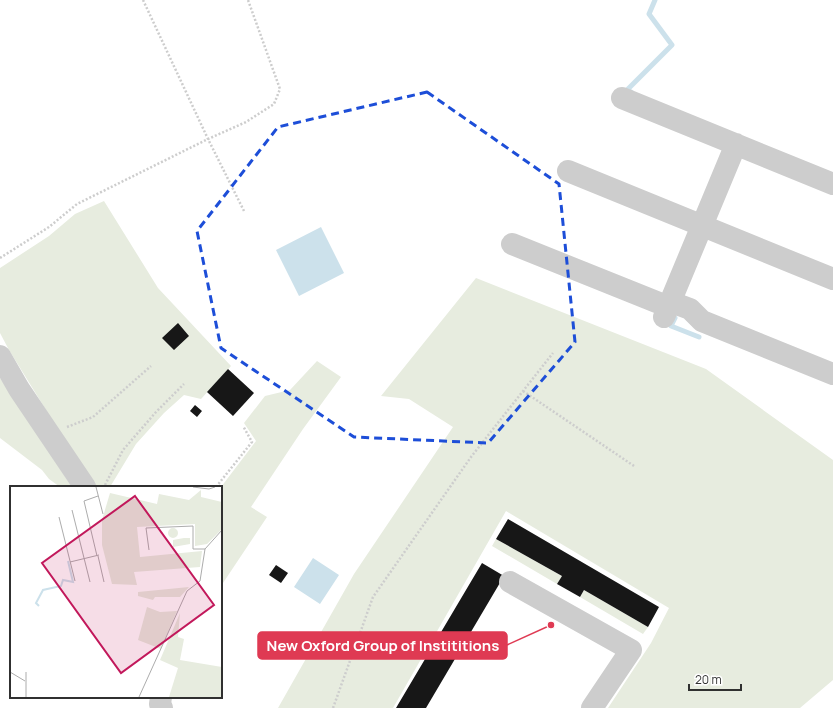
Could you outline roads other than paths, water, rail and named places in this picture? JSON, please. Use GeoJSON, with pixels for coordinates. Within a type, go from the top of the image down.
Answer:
{"type":"FeatureCollection","features":[{"type":"Feature","properties":{"kind":"street"},"geometry":{"type":"LineString","coordinates":[[622,98],[833,184]]}},
{"type":"Feature","properties":{"kind":"street"},"geometry":{"type":"LineString","coordinates":[[668,308],[736,144]]}},
{"type":"Feature","properties":{"kind":"street"},"geometry":{"type":"LineString","coordinates":[[568,171],[833,279]]}},
{"type":"Feature","properties":{"kind":"street"},"geometry":{"type":"LineString","coordinates":[[512,244],[668,308],[690,309],[702,321],[833,374]]}},
{"type":"Feature","properties":{"kind":"street"},"geometry":{"type":"LineString","coordinates":[[0,356],[19,389],[85,486]]}},
{"type":"Feature","properties":{"kind":"street"},"geometry":{"type":"LineString","coordinates":[[510,582],[631,650],[592,708]]}},
{"type":"Feature","properties":{"kind":"street"},"geometry":{"type":"LineString","coordinates":[[161,698],[160,704],[162,708]]}},
{"type":"Feature","properties":{"kind":"water"},"geometry":{"type":"Polygon","coordinates":[[[321,227],[344,273],[299,296],[276,250],[321,227]]]}},
{"type":"Feature","properties":{"kind":"water"},"geometry":{"type":"Polygon","coordinates":[[[313,558],[339,575],[320,604],[294,587],[313,558]]]}},
{"type":"Feature","properties":{"kind":"waterway"},"geometry":{"type":"LineString","coordinates":[[631,92],[627,90],[672,45],[649,14],[655,0]]}},
{"type":"Feature","properties":{"kind":"waterway"},"geometry":{"type":"LineString","coordinates":[[675,318],[671,326],[699,337]]}},
{"type":"Feature","properties":{"kind":"place","name":"New Oxford Group of Instititions"},"geometry":{"type":"Point","coordinates":[551,625]}}]}
